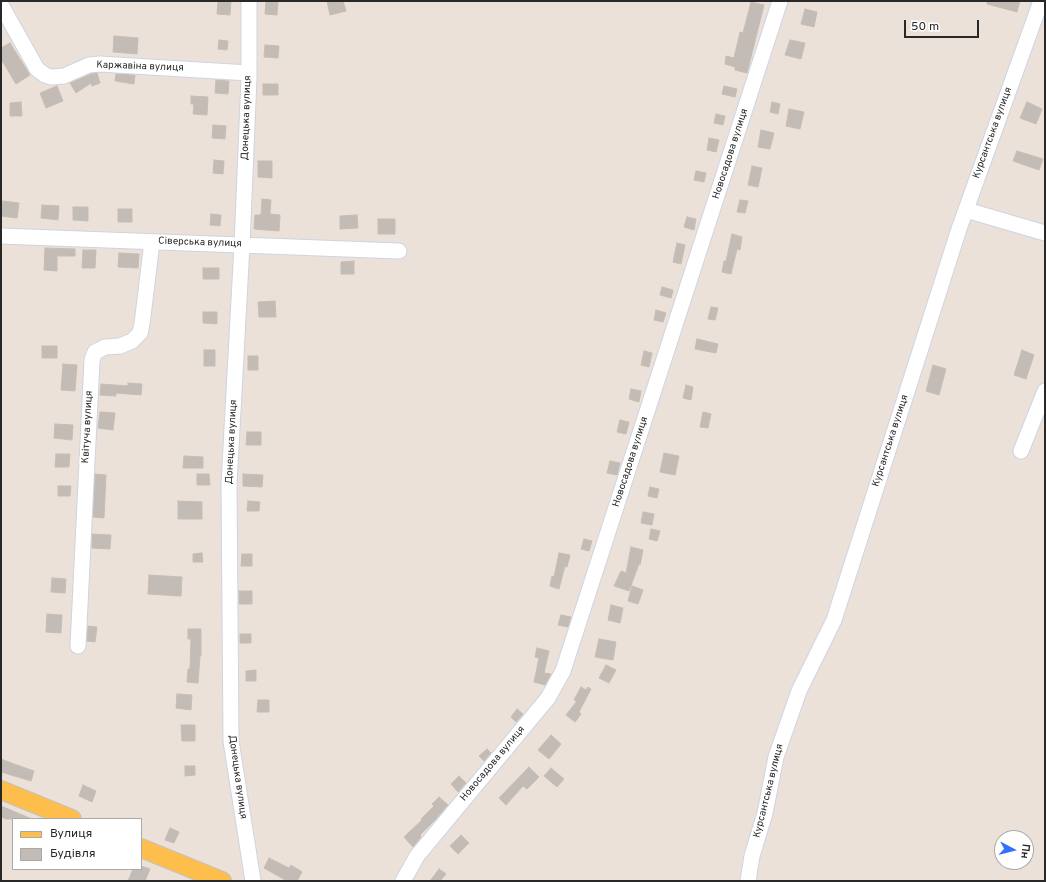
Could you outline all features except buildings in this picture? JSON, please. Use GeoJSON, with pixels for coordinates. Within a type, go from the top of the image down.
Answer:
{"type":"FeatureCollection","features":[{"type":"Feature","properties":{"kind":"main road"},"geometry":{"type":"LineString","coordinates":[[1,790],[70,818]]}},
{"type":"Feature","properties":{"kind":"main road"},"geometry":{"type":"LineString","coordinates":[[142,848],[222,881]]}},
{"type":"Feature","properties":{"kind":"street","name":"Донецька вулиця"},"geometry":{"type":"LineString","coordinates":[[249,1],[249,73],[242,245],[229,484],[230,740],[253,881]]}},
{"type":"Feature","properties":{"kind":"street","name":"Новосадова вулиця"},"geometry":{"type":"LineString","coordinates":[[403,881],[417,856],[548,698],[563,671],[780,1]]}},
{"type":"Feature","properties":{"kind":"street","name":"Курсантська вулиця"},"geometry":{"type":"LineString","coordinates":[[748,881],[752,856],[765,813],[776,758],[799,691],[834,620],[959,229],[1041,1]]}},
{"type":"Feature","properties":{"kind":"street","name":"Каржавіна вулиця"},"geometry":{"type":"LineString","coordinates":[[1,5],[37,69],[45,75],[51,77],[64,76],[89,66],[100,64],[249,73]]}},
{"type":"Feature","properties":{"kind":"street"},"geometry":{"type":"LineString","coordinates":[[966,210],[1045,233]]}},
{"type":"Feature","properties":{"kind":"street","name":"Сіверська вулиця"},"geometry":{"type":"LineString","coordinates":[[1,236],[399,251]]}},
{"type":"Feature","properties":{"kind":"street","name":"Квітуча вулиця"},"geometry":{"type":"LineString","coordinates":[[78,646],[92,360],[95,352],[105,347],[120,346],[132,341],[140,332],[152,242]]}},
{"type":"Feature","properties":{"kind":"street"},"geometry":{"type":"LineString","coordinates":[[1021,451],[1045,391]]}}]}
